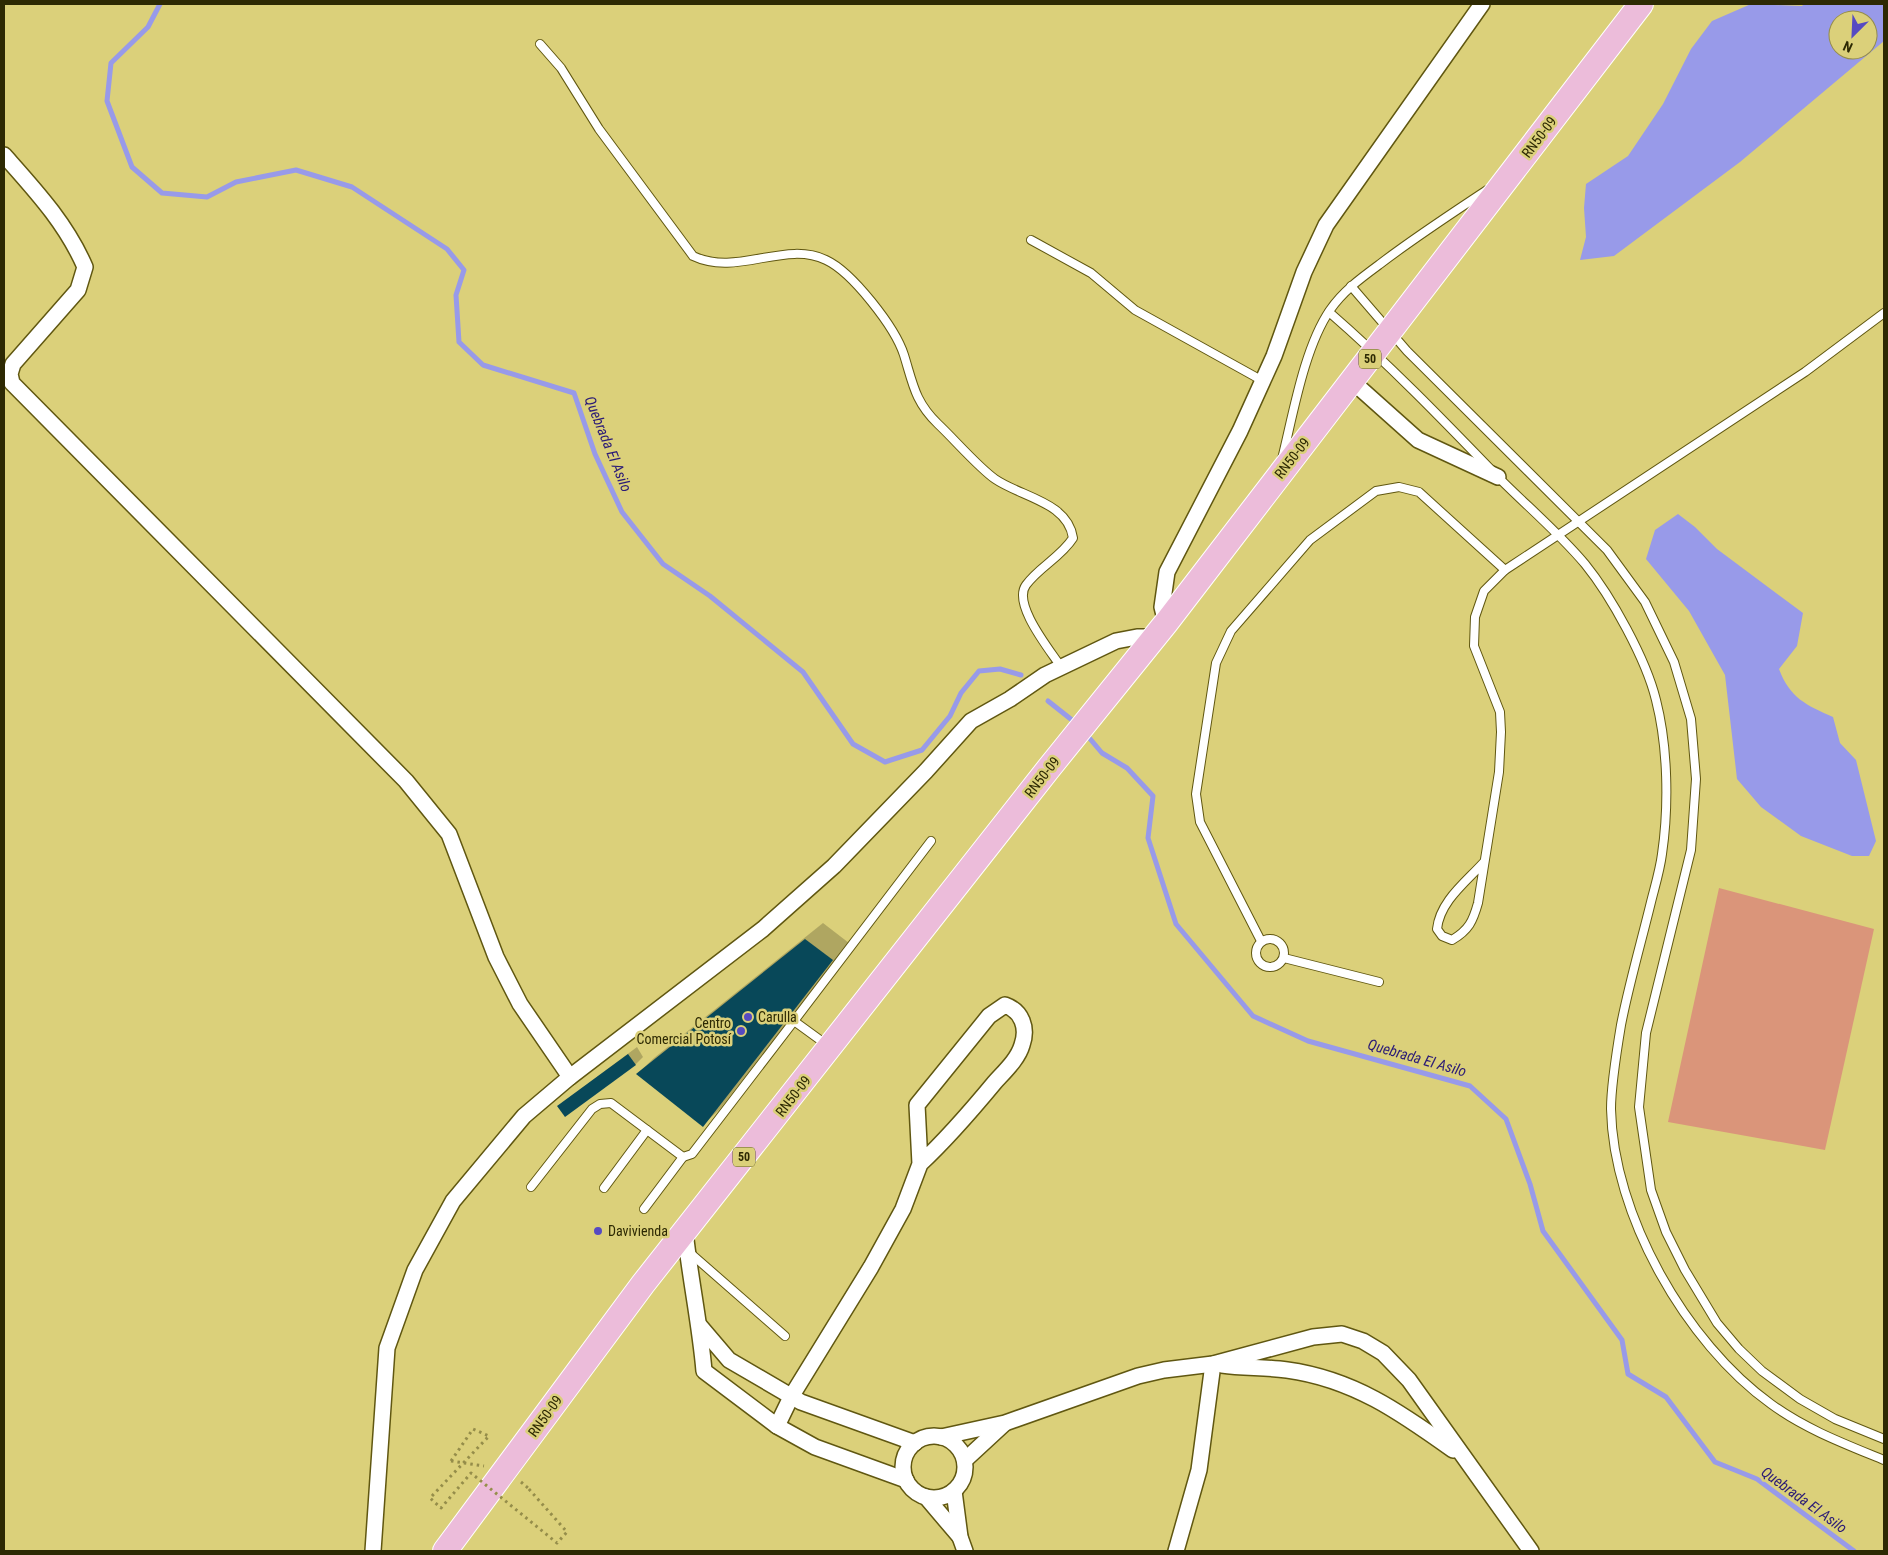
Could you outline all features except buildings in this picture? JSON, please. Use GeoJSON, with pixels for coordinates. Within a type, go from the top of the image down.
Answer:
{"type":"FeatureCollection","features":[{"type":"Feature","properties":{"kind":"main road","name":"RN50-09"},"geometry":{"type":"LineString","coordinates":[[445,1551],[643,1284],[686,1241],[830,1048],[1353,382],[1641,4]]}},
{"type":"Feature","properties":{"kind":"street"},"geometry":{"type":"LineString","coordinates":[[373,1551],[387,1348],[414,1270],[453,1201],[524,1116],[570,1077],[763,929],[834,866],[926,772],[971,721],[1061,667],[1116,641],[1160,630],[1167,572],[1240,431],[1263,381],[1304,272],[1326,225],[1482,4]]}},
{"type":"Feature","properties":{"kind":"street"},"geometry":{"type":"LineString","coordinates":[[4,155],[53,212],[75,244],[85,267],[78,290],[12,364],[10,374],[12,384],[406,781],[449,834],[496,957],[520,1004],[570,1077]]}},
{"type":"Feature","properties":{"kind":"street"},"geometry":{"type":"LineString","coordinates":[[1353,382],[1418,440],[1498,477]]}},
{"type":"Feature","properties":{"kind":"street"},"geometry":{"type":"LineString","coordinates":[[777,1426],[792,1397],[871,1267],[903,1209],[920,1164],[918,1104],[989,1016],[1005,1005],[1012,1007],[1020,1016],[1025,1034],[1016,1058],[953,1134],[920,1164]]}},
{"type":"Feature","properties":{"kind":"street"},"geometry":{"type":"LineString","coordinates":[[686,1241],[700,1326],[704,1371],[777,1426],[815,1447],[906,1480]]}},
{"type":"Feature","properties":{"kind":"street"},"geometry":{"type":"LineString","coordinates":[[700,1326],[729,1360],[792,1397],[824,1411],[915,1443]]}},
{"type":"Feature","properties":{"kind":"street"},"geometry":{"type":"LineString","coordinates":[[963,1544],[926,1497],[913,1490],[906,1480],[904,1460],[915,1443],[928,1437],[941,1437],[1005,1423],[1138,1376],[1164,1370],[1213,1364],[1313,1337],[1342,1334],[1363,1341],[1383,1353],[1409,1380],[1531,1551]]}},
{"type":"Feature","properties":{"kind":"street"},"geometry":{"type":"LineString","coordinates":[[1213,1364],[1286,1370],[1319,1376],[1348,1386],[1397,1410],[1464,1458]]}},
{"type":"Feature","properties":{"kind":"street"},"geometry":{"type":"LineString","coordinates":[[1176,1551],[1199,1470],[1213,1364]]}},
{"type":"Feature","properties":{"kind":"street"},"geometry":{"type":"LineString","coordinates":[[965,1460],[1005,1423]]}},
{"type":"Feature","properties":{"kind":"street"},"geometry":{"type":"LineString","coordinates":[[926,1497],[943,1497],[954,1491],[963,1480],[965,1460],[963,1454],[954,1443],[941,1437]]}},
{"type":"Feature","properties":{"kind":"street"},"geometry":{"type":"LineString","coordinates":[[954,1491],[963,1544]]}},
{"type":"Feature","properties":{"kind":"lane"},"geometry":{"type":"LineString","coordinates":[[540,44],[561,68],[599,130],[693,256],[707,262],[722,264],[798,254],[812,255],[827,260],[844,273],[886,318],[904,355],[914,392],[924,410],[994,479],[1054,508],[1065,518],[1072,528],[1073,538],[1025,586],[1022,597],[1024,609],[1061,667]]}},
{"type":"Feature","properties":{"kind":"lane"},"geometry":{"type":"LineString","coordinates":[[1277,478],[1302,378],[1314,342],[1329,312],[1351,286],[1409,242],[1512,174]]}},
{"type":"Feature","properties":{"kind":"lane"},"geometry":{"type":"LineString","coordinates":[[1031,240],[1091,273],[1135,310],[1263,381]]}},
{"type":"Feature","properties":{"kind":"lane"},"geometry":{"type":"LineString","coordinates":[[1351,286],[1407,351],[1606,550],[1645,602],[1674,662],[1691,719],[1696,779],[1691,850],[1646,1033],[1639,1107],[1652,1190],[1666,1232],[1685,1270],[1717,1323],[1739,1348],[1762,1371],[1800,1399],[1835,1419],[1884,1439]]}},
{"type":"Feature","properties":{"kind":"lane"},"geometry":{"type":"LineString","coordinates":[[1329,312],[1376,352],[1585,564],[1629,632],[1656,699],[1667,775],[1662,855],[1621,1027],[1611,1109],[1617,1153],[1626,1192],[1644,1241],[1666,1287],[1694,1329],[1722,1361],[1752,1390],[1797,1421],[1832,1439],[1884,1460]]}},
{"type":"Feature","properties":{"kind":"lane"},"geometry":{"type":"LineString","coordinates":[[1484,862],[1446,902],[1438,917],[1437,929],[1442,936],[1452,940],[1464,933],[1472,922],[1478,903],[1499,772],[1500,712],[1474,646],[1475,617],[1484,592],[1505,570],[1805,372],[1884,313]]}},
{"type":"Feature","properties":{"kind":"lane"},"geometry":{"type":"LineString","coordinates":[[1261,941],[1200,822],[1196,794],[1216,663],[1232,631],[1310,540],[1376,491],[1399,487],[1419,492],[1505,570]]}},
{"type":"Feature","properties":{"kind":"lane"},"geometry":{"type":"LineString","coordinates":[[644,1209],[683,1157],[692,1154],[931,841]]}},
{"type":"Feature","properties":{"kind":"lane"},"geometry":{"type":"LineString","coordinates":[[1267,939],[1277,940],[1283,948],[1284,958],[1278,965],[1270,968],[1262,966],[1256,959],[1255,951],[1261,941],[1267,939]]}},
{"type":"Feature","properties":{"kind":"lane"},"geometry":{"type":"LineString","coordinates":[[1284,958],[1378,982]]}},
{"type":"Feature","properties":{"kind":"lane"},"geometry":{"type":"LineString","coordinates":[[794,1021],[830,1048]]}},
{"type":"Feature","properties":{"kind":"lane"},"geometry":{"type":"LineString","coordinates":[[531,1187],[592,1109],[600,1104],[611,1103],[683,1157]]}},
{"type":"Feature","properties":{"kind":"lane"},"geometry":{"type":"LineString","coordinates":[[604,1188],[647,1130]]}},
{"type":"Feature","properties":{"kind":"lane"},"geometry":{"type":"LineString","coordinates":[[686,1241],[785,1336]]}},
{"type":"Feature","properties":{"kind":"path"},"geometry":{"type":"LineString","coordinates":[[451,1461],[473,1429],[489,1436],[430,1498],[442,1508],[471,1473],[557,1543],[567,1532],[528,1488]]}},
{"type":"Feature","properties":{"kind":"shaded area"},"geometry":{"type":"Polygon","coordinates":[[[1719,888],[1874,929],[1825,1150],[1668,1122],[1719,888]]]}},
{"type":"Feature","properties":{"kind":"water"},"geometry":{"type":"Polygon","coordinates":[[[1751,4],[1802,6],[1804,4],[1884,4],[1884,41],[1878,46],[1878,10],[1828,10],[1828,60],[1861,60],[1740,162],[1614,256],[1580,260],[1586,237],[1584,208],[1586,184],[1628,156],[1663,104],[1691,49],[1712,21],[1751,4]]]}},
{"type":"Feature","properties":{"kind":"water"},"geometry":{"type":"Polygon","coordinates":[[[1678,514],[1695,527],[1717,549],[1803,613],[1797,646],[1779,669],[1783,679],[1794,694],[1815,709],[1833,717],[1840,743],[1856,760],[1876,841],[1869,856],[1852,856],[1801,836],[1761,807],[1737,779],[1725,675],[1689,611],[1646,559],[1655,530],[1678,514]]]}},
{"type":"Feature","properties":{"kind":"waterway","name":"Quebrada El Asilo"},"geometry":{"type":"LineString","coordinates":[[160,4],[148,27],[111,63],[107,101],[132,167],[162,193],[207,197],[236,182],[296,170],[352,187],[447,249],[464,270],[456,295],[459,342],[483,365],[574,393],[595,454],[622,512],[663,564],[710,596],[803,672],[853,744],[885,762],[922,750],[950,716],[961,693],[979,671],[1000,669],[1021,675]]}},
{"type":"Feature","properties":{"kind":"waterway","name":"Quebrada El Asilo"},"geometry":{"type":"LineString","coordinates":[[1048,701],[1077,724]]}},
{"type":"Feature","properties":{"kind":"waterway","name":"Quebrada El Asilo"},"geometry":{"type":"LineString","coordinates":[[1086,734],[1102,753],[1127,768],[1153,796],[1148,838],[1176,924],[1253,1016],[1308,1041],[1470,1086],[1506,1119],[1530,1184],[1543,1231],[1622,1340],[1628,1374],[1666,1397],[1715,1462],[1757,1479],[1854,1551]]}},
{"type":"Feature","properties":{"kind":"place","name":"Carulla"},"geometry":{"type":"Point","coordinates":[748,1017]}},
{"type":"Feature","properties":{"kind":"place","name":"Centro Comercial Potosí"},"geometry":{"type":"Point","coordinates":[741,1031]}},
{"type":"Feature","properties":{"kind":"place","name":"Davivienda"},"geometry":{"type":"Point","coordinates":[598,1231]}}]}
